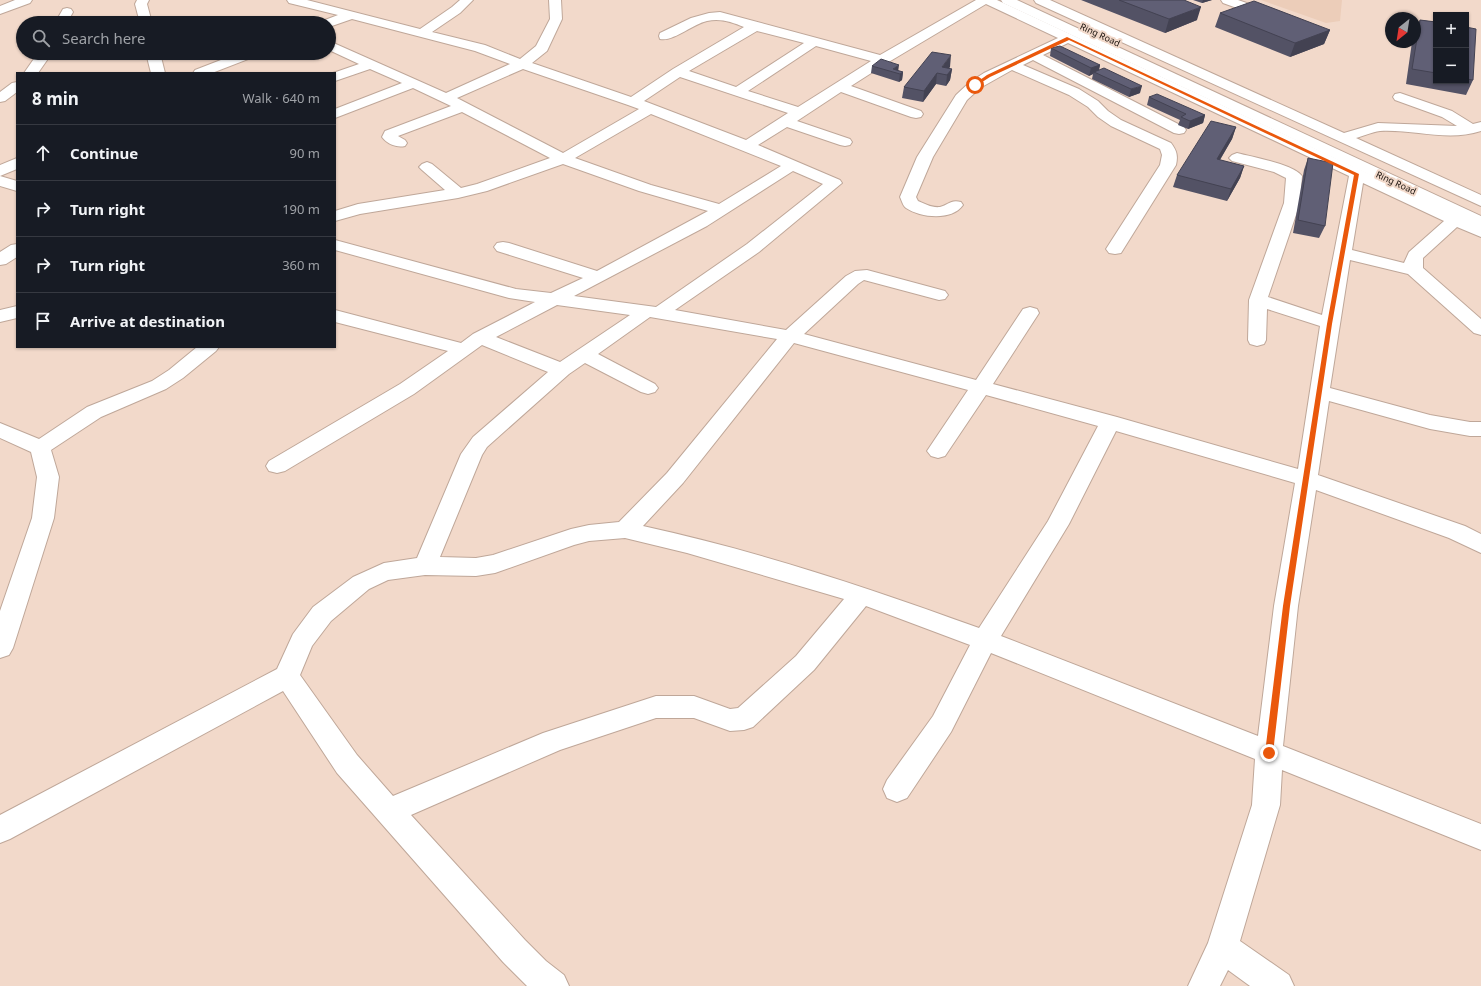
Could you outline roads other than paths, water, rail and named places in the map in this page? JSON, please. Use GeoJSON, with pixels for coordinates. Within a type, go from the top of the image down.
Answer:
{"type":"FeatureCollection","features":[{"type":"Feature","properties":{"kind":"main road"},"geometry":{"type":"LineString","coordinates":[[0,10],[26,0]]}},
{"type":"Feature","properties":{"kind":"main road"},"geometry":{"type":"LineString","coordinates":[[143,0],[141,4],[144,16]]}},
{"type":"Feature","properties":{"kind":"main road"},"geometry":{"type":"LineString","coordinates":[[293,0],[322,16]]}},
{"type":"Feature","properties":{"kind":"main road"},"geometry":{"type":"LineString","coordinates":[[422,33],[456,10],[467,0]]}},
{"type":"Feature","properties":{"kind":"main road"},"geometry":{"type":"LineString","coordinates":[[446,98],[522,64],[542,48],[556,19],[555,0]]}},
{"type":"Feature","properties":{"kind":"main road"},"geometry":{"type":"LineString","coordinates":[[747,146],[882,60],[986,0],[1481,232]]}},
{"type":"Feature","properties":{"kind":"main road","name":"Ring Road"},"geometry":{"type":"LineString","coordinates":[[1007,0],[1481,222]]}},
{"type":"Feature","properties":{"kind":"main road","name":"Ring Road"},"geometry":{"type":"LineString","coordinates":[[1024,0],[1481,212]]}},
{"type":"Feature","properties":{"kind":"main road"},"geometry":{"type":"LineString","coordinates":[[1040,0],[1481,201]]}},
{"type":"Feature","properties":{"kind":"main road"},"geometry":{"type":"LineString","coordinates":[[1227,0],[1263,13]]}},
{"type":"Feature","properties":{"kind":"main road"},"geometry":{"type":"LineString","coordinates":[[336,16],[351,15],[480,48],[633,102],[747,146],[834,184],[753,248],[562,370],[480,442],[472,454],[425,566]]}},
{"type":"Feature","properties":{"kind":"main road"},"geometry":{"type":"LineString","coordinates":[[665,36],[700,19],[715,16],[729,18],[755,27],[765,28],[882,60]]}},
{"type":"Feature","properties":{"kind":"main road"},"geometry":{"type":"LineString","coordinates":[[633,102],[678,72],[755,27]]}},
{"type":"Feature","properties":{"kind":"main road"},"geometry":{"type":"LineString","coordinates":[[955,205],[948,211],[929,211],[911,204],[908,197],[925,157],[961,98],[975,85],[989,76],[1069,38]]}},
{"type":"Feature","properties":{"kind":"main road"},"geometry":{"type":"LineString","coordinates":[[738,92],[815,42]]}},
{"type":"Feature","properties":{"kind":"main road"},"geometry":{"type":"LineString","coordinates":[[336,48],[446,98],[564,159],[645,188],[720,209]]}},
{"type":"Feature","properties":{"kind":"main road"},"geometry":{"type":"LineString","coordinates":[[1033,55],[1179,130]]}},
{"type":"Feature","properties":{"kind":"main road"},"geometry":{"type":"LineString","coordinates":[[32,72],[41,60]]}},
{"type":"Feature","properties":{"kind":"main road"},"geometry":{"type":"LineString","coordinates":[[155,60],[158,72]]}},
{"type":"Feature","properties":{"kind":"main road"},"geometry":{"type":"LineString","coordinates":[[203,72],[234,60]]}},
{"type":"Feature","properties":{"kind":"main road"},"geometry":{"type":"LineString","coordinates":[[336,77],[371,64]]}},
{"type":"Feature","properties":{"kind":"main road"},"geometry":{"type":"LineString","coordinates":[[1012,65],[1074,92],[1093,104],[1103,114],[1116,123],[1166,146],[1169,151],[1170,155],[1168,165],[1114,249]]}},
{"type":"Feature","properties":{"kind":"main road"},"geometry":{"type":"LineString","coordinates":[[678,72],[801,113]]}},
{"type":"Feature","properties":{"kind":"main road"},"geometry":{"type":"LineString","coordinates":[[336,114],[414,83]]}},
{"type":"Feature","properties":{"kind":"main road"},"geometry":{"type":"LineString","coordinates":[[0,98],[16,87]]}},
{"type":"Feature","properties":{"kind":"main road"},"geometry":{"type":"LineString","coordinates":[[840,87],[916,114]]}},
{"type":"Feature","properties":{"kind":"main road"},"geometry":{"type":"LineString","coordinates":[[1378,127],[1400,95],[1447,114],[1476,132]]}},
{"type":"Feature","properties":{"kind":"main road"},"geometry":{"type":"LineString","coordinates":[[400,144],[389,136],[390,134],[463,107]]}},
{"type":"Feature","properties":{"kind":"main road"},"geometry":{"type":"LineString","coordinates":[[336,216],[365,207],[458,193],[481,188],[564,159],[649,109]]}},
{"type":"Feature","properties":{"kind":"main road"},"geometry":{"type":"LineString","coordinates":[[786,122],[845,142]]}},
{"type":"Feature","properties":{"kind":"main road"},"geometry":{"type":"LineString","coordinates":[[1342,138],[1378,127],[1476,132]]}},
{"type":"Feature","properties":{"kind":"main road"},"geometry":{"type":"LineString","coordinates":[[1237,158],[1279,169],[1294,176],[1292,203],[1258,300],[1257,340]]}},
{"type":"Feature","properties":{"kind":"main road"},"geometry":{"type":"LineString","coordinates":[[0,170],[16,163]]}},
{"type":"Feature","properties":{"kind":"main road"},"geometry":{"type":"LineString","coordinates":[[277,466],[407,389],[480,338],[599,277],[720,209],[793,165]]}},
{"type":"Feature","properties":{"kind":"main road"},"geometry":{"type":"LineString","coordinates":[[427,167],[458,193]]}},
{"type":"Feature","properties":{"kind":"main road"},"geometry":{"type":"LineString","coordinates":[[1204,986],[1222,948],[1266,805],[1269,753],[1286,606],[1330,324],[1357,174]]}},
{"type":"Feature","properties":{"kind":"main road"},"geometry":{"type":"LineString","coordinates":[[0,181],[16,186]]}},
{"type":"Feature","properties":{"kind":"main road"},"geometry":{"type":"LineString","coordinates":[[1414,270],[1412,261],[1415,256],[1455,220]]}},
{"type":"Feature","properties":{"kind":"main road"},"geometry":{"type":"LineString","coordinates":[[336,247],[515,294],[652,312],[790,336],[1110,422],[1307,479],[1456,532],[1481,544]]}},
{"type":"Feature","properties":{"kind":"main road"},"geometry":{"type":"LineString","coordinates":[[502,247],[599,277]]}},
{"type":"Feature","properties":{"kind":"main road"},"geometry":{"type":"LineString","coordinates":[[0,260],[16,250]]}},
{"type":"Feature","properties":{"kind":"main road"},"geometry":{"type":"LineString","coordinates":[[1342,253],[1414,270],[1481,329]]}},
{"type":"Feature","properties":{"kind":"main road"},"geometry":{"type":"LineString","coordinates":[[625,530],[675,478],[790,336],[852,280],[861,275],[867,275],[939,294]]}},
{"type":"Feature","properties":{"kind":"main road"},"geometry":{"type":"LineString","coordinates":[[1258,300],[1330,324]]}},
{"type":"Feature","properties":{"kind":"main road"},"geometry":{"type":"LineString","coordinates":[[0,316],[16,312]]}},
{"type":"Feature","properties":{"kind":"main road"},"geometry":{"type":"LineString","coordinates":[[938,451],[1030,313]]}},
{"type":"Feature","properties":{"kind":"main road"},"geometry":{"type":"LineString","coordinates":[[336,316],[463,349]]}},
{"type":"Feature","properties":{"kind":"main road"},"geometry":{"type":"LineString","coordinates":[[480,338],[562,370]]}},
{"type":"Feature","properties":{"kind":"main road"},"geometry":{"type":"LineString","coordinates":[[40,448],[94,412],[159,385],[176,374],[208,348]]}},
{"type":"Feature","properties":{"kind":"main road"},"geometry":{"type":"LineString","coordinates":[[584,355],[648,388]]}},
{"type":"Feature","properties":{"kind":"main road"},"geometry":{"type":"LineString","coordinates":[[1320,392],[1430,422],[1470,429],[1481,429]]}},
{"type":"Feature","properties":{"kind":"main road"},"geometry":{"type":"LineString","coordinates":[[897,789],[942,724],[985,640],[1058,524],[1110,422]]}},
{"type":"Feature","properties":{"kind":"main road"},"geometry":{"type":"LineString","coordinates":[[0,430],[40,448]]}},
{"type":"Feature","properties":{"kind":"main road"},"geometry":{"type":"LineString","coordinates":[[0,648],[43,518],[48,477],[40,448]]}},
{"type":"Feature","properties":{"kind":"main road"},"geometry":{"type":"LineString","coordinates":[[0,830],[287,676],[302,640],[322,614],[361,583],[384,572],[425,566],[476,567],[495,564],[570,537],[589,533],[625,530],[687,544],[861,595],[985,640],[1481,837]]}},
{"type":"Feature","properties":{"kind":"main road"},"geometry":{"type":"LineString","coordinates":[[390,811],[553,741],[656,707],[694,708],[730,720],[744,719],[805,663],[861,595]]}},
{"type":"Feature","properties":{"kind":"main road"},"geometry":{"type":"LineString","coordinates":[[287,676],[347,764],[514,951],[535,972],[553,986]]}},
{"type":"Feature","properties":{"kind":"main road"},"geometry":{"type":"LineString","coordinates":[[1222,948],[1278,986]]}}]}
